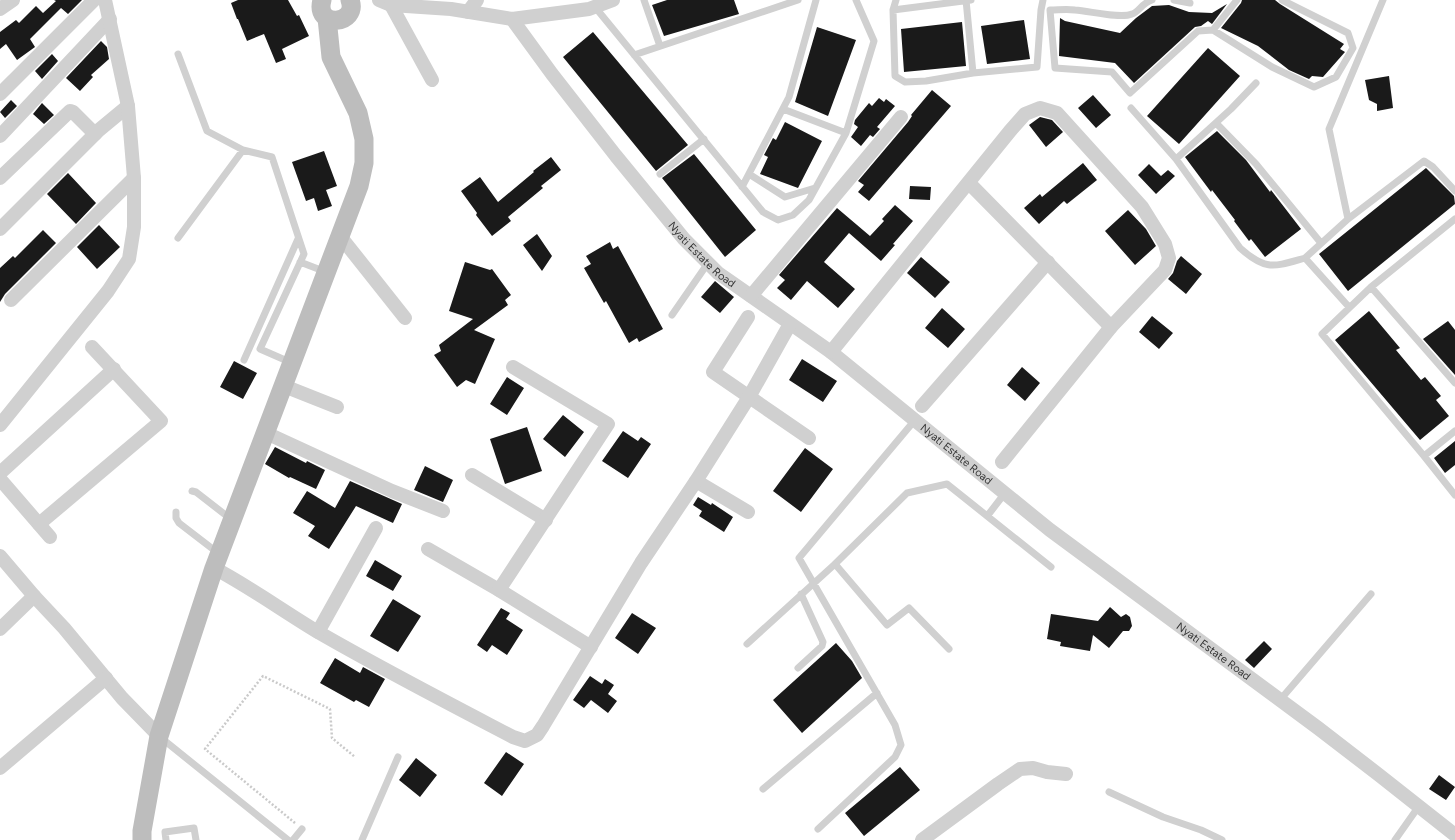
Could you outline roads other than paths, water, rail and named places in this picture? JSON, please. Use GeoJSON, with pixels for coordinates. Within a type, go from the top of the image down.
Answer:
{"type":"FeatureCollection","features":[{"type":"Feature","properties":{"kind":"main road"},"geometry":{"type":"LineString","coordinates":[[322,0],[321,11],[327,18],[336,21],[346,17],[351,8],[350,0]]}},
{"type":"Feature","properties":{"kind":"main road"},"geometry":{"type":"LineString","coordinates":[[142,840],[142,831],[159,736],[217,561],[360,186],[364,163],[364,139],[358,113],[331,57],[327,18]]}},
{"type":"Feature","properties":{"kind":"street"},"geometry":{"type":"LineString","coordinates":[[0,9],[13,0]]}},
{"type":"Feature","properties":{"kind":"street"},"geometry":{"type":"LineString","coordinates":[[0,94],[94,0]]}},
{"type":"Feature","properties":{"kind":"street"},"geometry":{"type":"LineString","coordinates":[[0,425],[108,291],[129,259],[134,227],[134,178],[128,106],[105,0]]}},
{"type":"Feature","properties":{"kind":"street"},"geometry":{"type":"LineString","coordinates":[[468,12],[477,0]]}},
{"type":"Feature","properties":{"kind":"street"},"geometry":{"type":"LineString","coordinates":[[385,3],[448,4],[468,12],[512,19],[589,9],[613,0]]}},
{"type":"Feature","properties":{"kind":"street"},"geometry":{"type":"LineString","coordinates":[[385,3],[432,80]]}},
{"type":"Feature","properties":{"kind":"street"},"geometry":{"type":"LineString","coordinates":[[0,136],[110,19]]}},
{"type":"Feature","properties":{"kind":"street","name":"Nyati Estate Road"},"geometry":{"type":"LineString","coordinates":[[512,19],[552,74],[616,156],[684,239],[718,273],[831,352],[1050,530],[1280,700],[1455,835]]}},
{"type":"Feature","properties":{"kind":"street"},"geometry":{"type":"LineString","coordinates":[[0,229],[95,134],[128,106]]}},
{"type":"Feature","properties":{"kind":"street"},"geometry":{"type":"LineString","coordinates":[[831,352],[1025,114],[1040,108],[1057,113],[1142,207],[1165,244],[1169,258],[1166,270],[1111,327],[1002,462]]}},
{"type":"Feature","properties":{"kind":"street"},"geometry":{"type":"LineString","coordinates":[[0,178],[70,111],[73,112],[95,134]]}},
{"type":"Feature","properties":{"kind":"street"},"geometry":{"type":"LineString","coordinates":[[751,296],[901,117]]}},
{"type":"Feature","properties":{"kind":"street"},"geometry":{"type":"LineString","coordinates":[[11,300],[134,178]]}},
{"type":"Feature","properties":{"kind":"street"},"geometry":{"type":"LineString","coordinates":[[969,183],[1111,327]]}},
{"type":"Feature","properties":{"kind":"street"},"geometry":{"type":"LineString","coordinates":[[340,236],[405,318]]}},
{"type":"Feature","properties":{"kind":"street"},"geometry":{"type":"LineString","coordinates":[[922,406],[1048,262]]}},
{"type":"Feature","properties":{"kind":"street"},"geometry":{"type":"LineString","coordinates":[[748,317],[713,372],[808,438]]}},
{"type":"Feature","properties":{"kind":"street"},"geometry":{"type":"LineString","coordinates":[[217,561],[236,579],[318,632],[418,688],[513,737],[524,741],[537,735],[641,563],[696,481],[749,397],[790,324]]}},
{"type":"Feature","properties":{"kind":"street"},"geometry":{"type":"LineString","coordinates":[[39,524],[161,421],[92,347]]}},
{"type":"Feature","properties":{"kind":"street"},"geometry":{"type":"LineString","coordinates":[[499,590],[608,424],[513,367]]}},
{"type":"Feature","properties":{"kind":"street"},"geometry":{"type":"LineString","coordinates":[[0,473],[114,369]]}},
{"type":"Feature","properties":{"kind":"street"},"geometry":{"type":"LineString","coordinates":[[284,386],[337,407]]}},
{"type":"Feature","properties":{"kind":"street"},"geometry":{"type":"LineString","coordinates":[[266,433],[392,491],[442,511]]}},
{"type":"Feature","properties":{"kind":"street"},"geometry":{"type":"LineString","coordinates":[[472,475],[546,520]]}},
{"type":"Feature","properties":{"kind":"street"},"geometry":{"type":"LineString","coordinates":[[0,480],[50,537]]}},
{"type":"Feature","properties":{"kind":"street"},"geometry":{"type":"LineString","coordinates":[[696,481],[748,512]]}},
{"type":"Feature","properties":{"kind":"street"},"geometry":{"type":"LineString","coordinates":[[318,632],[376,528]]}},
{"type":"Feature","properties":{"kind":"street"},"geometry":{"type":"LineString","coordinates":[[428,549],[499,590],[591,647]]}},
{"type":"Feature","properties":{"kind":"street"},"geometry":{"type":"LineString","coordinates":[[0,556],[64,628],[122,698],[159,736]]}},
{"type":"Feature","properties":{"kind":"street"},"geometry":{"type":"LineString","coordinates":[[0,629],[34,596]]}},
{"type":"Feature","properties":{"kind":"street"},"geometry":{"type":"LineString","coordinates":[[0,768],[106,678]]}},
{"type":"Feature","properties":{"kind":"street"},"geometry":{"type":"LineString","coordinates":[[922,840],[1020,769],[1033,768],[1047,772],[1066,774]]}},
{"type":"Feature","properties":{"kind":"lane"},"geometry":{"type":"LineString","coordinates":[[644,0],[660,46]]}},
{"type":"Feature","properties":{"kind":"lane"},"geometry":{"type":"LineString","coordinates":[[634,55],[798,0]]}},
{"type":"Feature","properties":{"kind":"lane"},"geometry":{"type":"LineString","coordinates":[[742,187],[789,97],[816,0]]}},
{"type":"Feature","properties":{"kind":"lane"},"geometry":{"type":"LineString","coordinates":[[595,6],[763,212],[778,220],[793,215],[809,200],[846,133],[874,41],[856,0]]}},
{"type":"Feature","properties":{"kind":"lane"},"geometry":{"type":"LineString","coordinates":[[896,0],[893,10],[895,76],[905,82],[926,81],[973,73],[1037,67],[1043,0]]}},
{"type":"Feature","properties":{"kind":"lane"},"geometry":{"type":"LineString","coordinates":[[966,0],[973,73]]}},
{"type":"Feature","properties":{"kind":"lane"},"geometry":{"type":"LineString","coordinates":[[893,10],[971,0]]}},
{"type":"Feature","properties":{"kind":"lane"},"geometry":{"type":"LineString","coordinates":[[1152,0],[1145,2],[1133,14],[1119,16],[1074,10],[1050,10],[1055,68],[1112,72],[1130,93],[1198,31],[1213,30],[1272,67],[1314,87],[1336,77],[1353,48],[1348,33],[1282,0]]}},
{"type":"Feature","properties":{"kind":"lane"},"geometry":{"type":"LineString","coordinates":[[1174,0],[1190,3]]}},
{"type":"Feature","properties":{"kind":"lane"},"geometry":{"type":"LineString","coordinates":[[1213,30],[1237,0]]}},
{"type":"Feature","properties":{"kind":"lane"},"geometry":{"type":"LineString","coordinates":[[1348,219],[1329,129],[1383,0]]}},
{"type":"Feature","properties":{"kind":"lane"},"geometry":{"type":"LineString","coordinates":[[178,54],[207,130],[243,150],[272,157],[304,254],[260,349],[292,363]]}},
{"type":"Feature","properties":{"kind":"lane"},"geometry":{"type":"LineString","coordinates":[[1176,159],[1216,123],[1256,83]]}},
{"type":"Feature","properties":{"kind":"lane"},"geometry":{"type":"LineString","coordinates":[[1131,108],[1176,159],[1240,248],[1253,259],[1265,265],[1280,266],[1305,258],[1348,219],[1424,161],[1433,167],[1455,191]]}},
{"type":"Feature","properties":{"kind":"lane"},"geometry":{"type":"LineString","coordinates":[[783,109],[846,133]]}},
{"type":"Feature","properties":{"kind":"lane"},"geometry":{"type":"LineString","coordinates":[[1216,123],[1256,164],[1321,243]]}},
{"type":"Feature","properties":{"kind":"lane"},"geometry":{"type":"LineString","coordinates":[[660,174],[704,139]]}},
{"type":"Feature","properties":{"kind":"lane"},"geometry":{"type":"LineString","coordinates":[[178,238],[243,150]]}},
{"type":"Feature","properties":{"kind":"lane"},"geometry":{"type":"LineString","coordinates":[[749,174],[785,197],[815,188]]}},
{"type":"Feature","properties":{"kind":"lane"},"geometry":{"type":"LineString","coordinates":[[1455,219],[1371,287],[1322,334],[1455,495]]}},
{"type":"Feature","properties":{"kind":"lane"},"geometry":{"type":"LineString","coordinates":[[244,360],[298,239]]}},
{"type":"Feature","properties":{"kind":"lane"},"geometry":{"type":"LineString","coordinates":[[1305,258],[1349,307]]}},
{"type":"Feature","properties":{"kind":"lane"},"geometry":{"type":"LineString","coordinates":[[300,262],[326,272]]}},
{"type":"Feature","properties":{"kind":"lane"},"geometry":{"type":"LineString","coordinates":[[672,315],[708,263]]}},
{"type":"Feature","properties":{"kind":"lane"},"geometry":{"type":"LineString","coordinates":[[1371,287],[1455,384]]}},
{"type":"Feature","properties":{"kind":"lane"},"geometry":{"type":"LineString","coordinates":[[818,829],[895,757],[901,745],[896,725],[799,558],[915,420]]}},
{"type":"Feature","properties":{"kind":"lane"},"geometry":{"type":"LineString","coordinates":[[1424,456],[1455,431]]}},
{"type":"Feature","properties":{"kind":"lane"},"geometry":{"type":"LineString","coordinates":[[747,644],[835,564],[907,492],[947,484],[988,515],[1051,567]]}},
{"type":"Feature","properties":{"kind":"lane"},"geometry":{"type":"LineString","coordinates":[[192,491],[196,492],[232,521]]}},
{"type":"Feature","properties":{"kind":"lane"},"geometry":{"type":"LineString","coordinates":[[988,515],[1005,493]]}},
{"type":"Feature","properties":{"kind":"lane"},"geometry":{"type":"LineString","coordinates":[[176,512],[176,518],[180,523],[217,561]]}},
{"type":"Feature","properties":{"kind":"lane"},"geometry":{"type":"LineString","coordinates":[[835,564],[887,625],[909,608],[949,649]]}},
{"type":"Feature","properties":{"kind":"lane"},"geometry":{"type":"LineString","coordinates":[[798,668],[822,646],[823,642],[801,594]]}},
{"type":"Feature","properties":{"kind":"lane"},"geometry":{"type":"LineString","coordinates":[[1280,700],[1371,594]]}},
{"type":"Feature","properties":{"kind":"lane"},"geometry":{"type":"LineString","coordinates":[[763,789],[877,693]]}},
{"type":"Feature","properties":{"kind":"lane"},"geometry":{"type":"LineString","coordinates":[[159,736],[288,840]]}},
{"type":"Feature","properties":{"kind":"lane"},"geometry":{"type":"LineString","coordinates":[[362,840],[398,757]]}},
{"type":"Feature","properties":{"kind":"lane"},"geometry":{"type":"LineString","coordinates":[[1109,792],[1163,816],[1202,830],[1222,840]]}},
{"type":"Feature","properties":{"kind":"lane"},"geometry":{"type":"LineString","coordinates":[[1395,840],[1418,806]]}},
{"type":"Feature","properties":{"kind":"lane"},"geometry":{"type":"LineString","coordinates":[[164,840],[165,832],[194,828],[196,840]]}},
{"type":"Feature","properties":{"kind":"lane"},"geometry":{"type":"LineString","coordinates":[[293,840],[302,829]]}}]}
